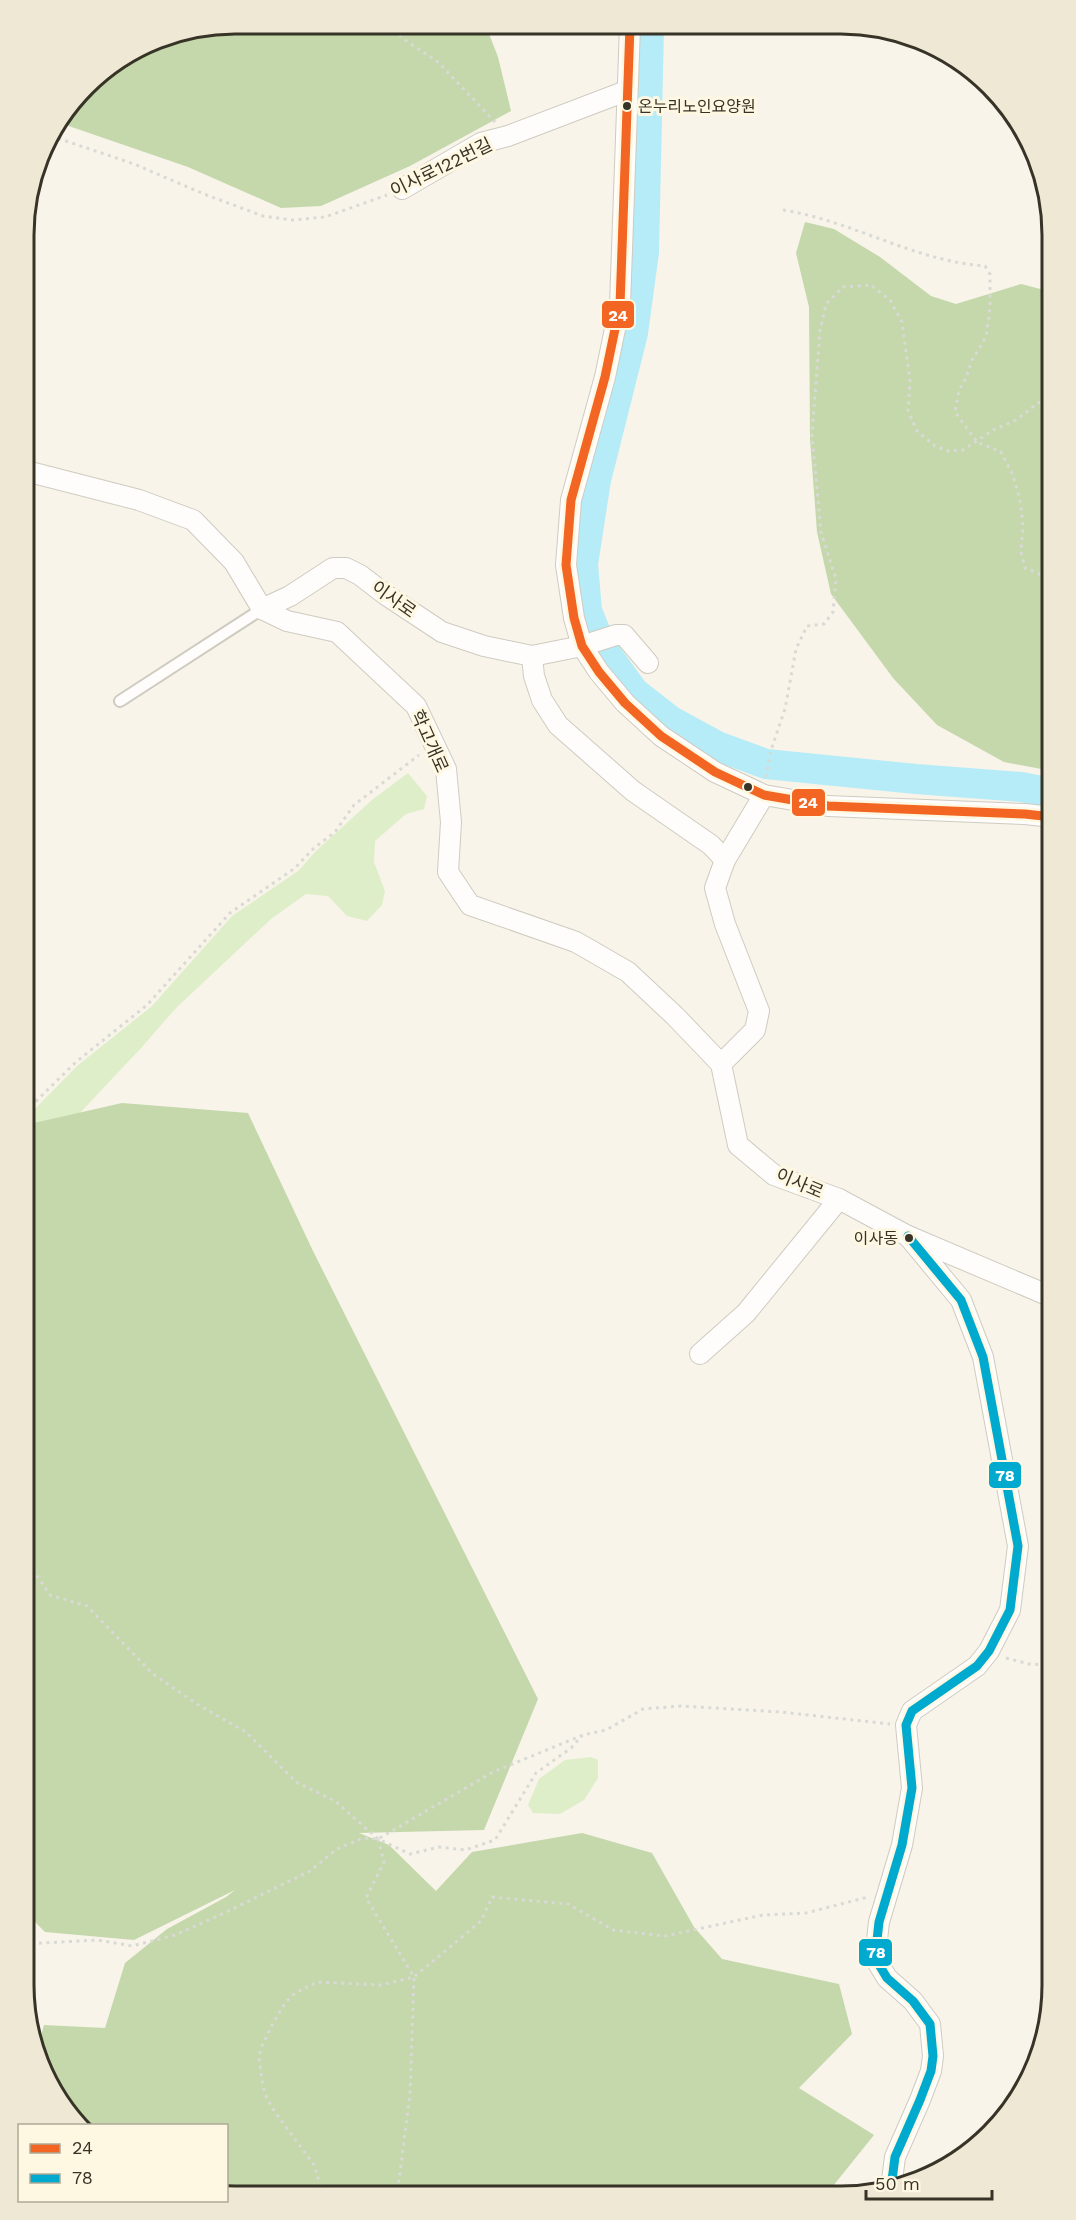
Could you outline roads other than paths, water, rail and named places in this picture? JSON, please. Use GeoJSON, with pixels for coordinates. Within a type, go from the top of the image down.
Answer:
{"type":"FeatureCollection","features":[{"type":"Feature","properties":{"kind":"street"},"geometry":{"type":"LineString","coordinates":[[629,34],[620,305],[605,377],[571,500],[566,565],[574,618],[585,646],[599,672],[625,703],[661,736],[715,772],[828,806],[1042,816]]}},
{"type":"Feature","properties":{"kind":"street","name":"이사로122번길"},"geometry":{"type":"LineString","coordinates":[[402,189],[481,143],[508,136],[626,91]]}},
{"type":"Feature","properties":{"kind":"street"},"geometry":{"type":"LineString","coordinates":[[35,473],[139,500],[193,520],[234,562],[262,609]]}},
{"type":"Feature","properties":{"kind":"street","name":"이사로"},"geometry":{"type":"LineString","coordinates":[[262,609],[290,596],[333,568],[346,568],[360,575],[386,596],[442,632],[484,646],[532,656],[585,646],[616,635],[624,636],[648,663]]}},
{"type":"Feature","properties":{"kind":"street","name":"학고개로"},"geometry":{"type":"LineString","coordinates":[[262,609],[287,621],[337,632],[416,706],[446,769],[451,822],[448,872],[470,905],[576,942],[628,972],[721,1064]]}},
{"type":"Feature","properties":{"kind":"street"},"geometry":{"type":"LineString","coordinates":[[532,656],[534,676],[542,700],[558,725],[633,791],[711,845],[725,860]]}},
{"type":"Feature","properties":{"kind":"street"},"geometry":{"type":"LineString","coordinates":[[721,1064],[755,1030],[759,1011],[725,924],[715,888],[725,860],[765,788]]}},
{"type":"Feature","properties":{"kind":"street","name":"이사로"},"geometry":{"type":"LineString","coordinates":[[721,1064],[738,1145],[774,1175],[839,1199],[908,1236],[1041,1293]]}},
{"type":"Feature","properties":{"kind":"street"},"geometry":{"type":"LineString","coordinates":[[700,1354],[746,1313],[839,1199]]}},
{"type":"Feature","properties":{"kind":"street"},"geometry":{"type":"LineString","coordinates":[[893,2178],[896,2157],[931,2071],[933,2056],[930,2024],[913,2001],[887,1978],[875,1958],[879,1922],[902,1845],[912,1788],[906,1725],[912,1711],[977,1666],[989,1651],[1010,1610],[1018,1546],[983,1357],[961,1300],[908,1236]]}},
{"type":"Feature","properties":{"kind":"lane"},"geometry":{"type":"LineString","coordinates":[[120,700],[262,609]]}},
{"type":"Feature","properties":{"kind":"waterway"},"geometry":{"type":"LineString","coordinates":[[649,34],[644,252],[633,333],[596,480],[583,564],[587,611],[602,648],[634,692],[671,721],[717,746],[766,764],[1021,787],[1042,791]]}},
{"type":"Feature","properties":{"kind":"place","name":"온누리노인요양원"},"geometry":{"type":"Point","coordinates":[627,106]}},
{"type":"Feature","properties":{"kind":"place","name":"이사동"},"geometry":{"type":"Point","coordinates":[909,1238]}}]}
